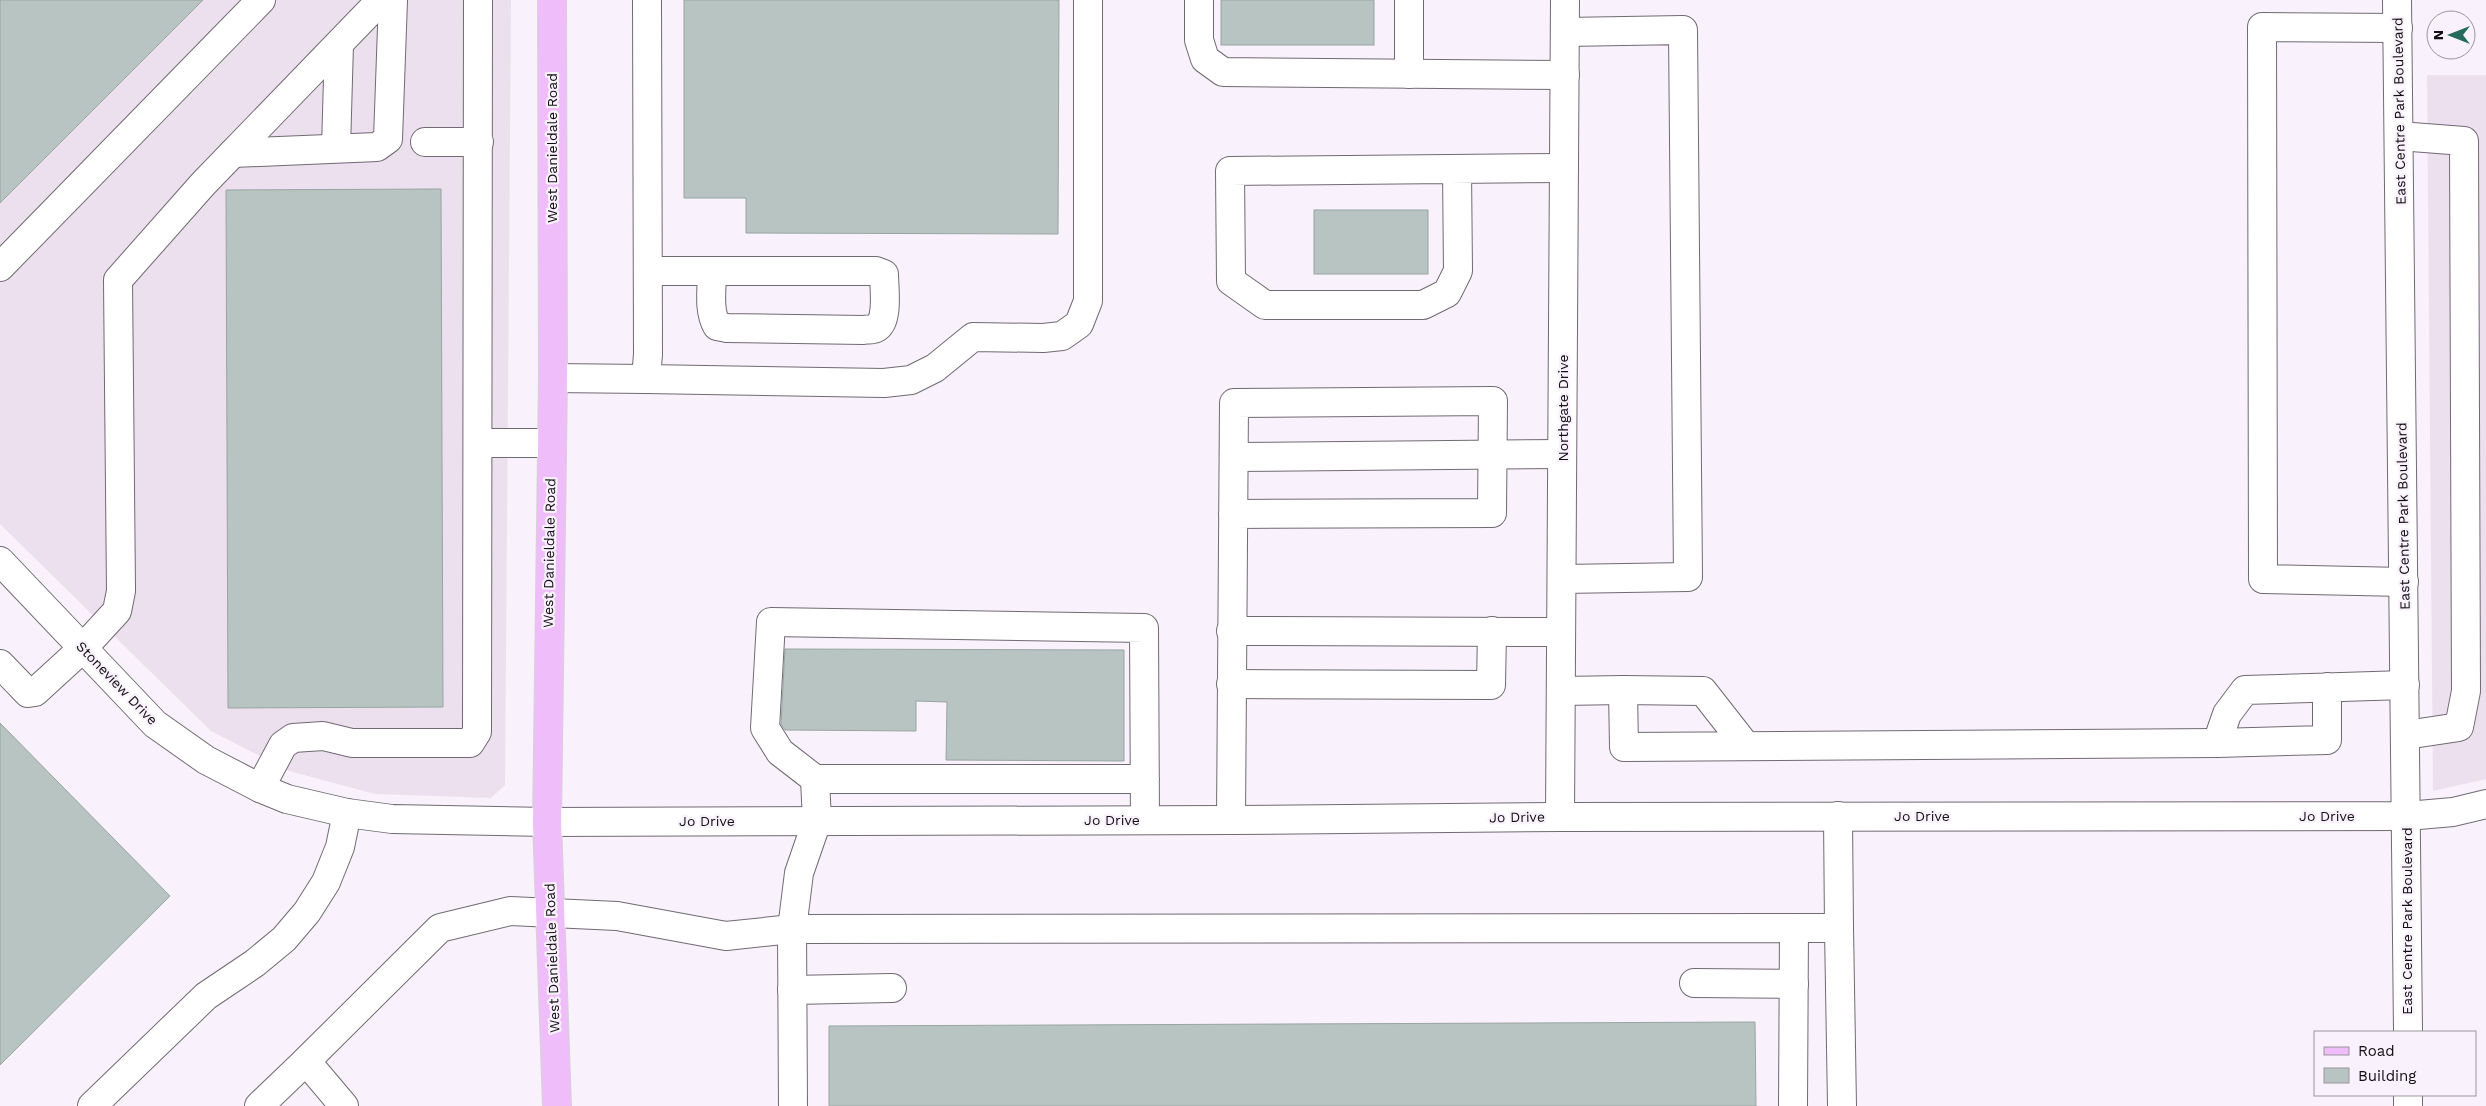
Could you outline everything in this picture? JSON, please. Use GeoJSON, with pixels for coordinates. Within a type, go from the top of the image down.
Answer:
{"type":"FeatureCollection","features":[{"type":"Feature","properties":{"kind":"main road","name":"West Danieldale Road"},"geometry":{"type":"LineString","coordinates":[[552,0],[552,378],[547,822],[557,1106]]}},
{"type":"Feature","properties":{"kind":"street"},"geometry":{"type":"LineString","coordinates":[[0,266],[261,0]]}},
{"type":"Feature","properties":{"kind":"street"},"geometry":{"type":"LineString","coordinates":[[0,664],[28,693],[35,692],[83,648],[117,611],[121,592],[118,280],[233,153],[381,0]]}},
{"type":"Feature","properties":{"kind":"street"},"geometry":{"type":"LineString","coordinates":[[233,153],[377,147],[388,139],[393,0]]}},
{"type":"Feature","properties":{"kind":"street"},"geometry":{"type":"LineString","coordinates":[[260,788],[283,745],[293,738],[323,736],[352,743],[470,743],[477,732],[478,0]]}},
{"type":"Feature","properties":{"kind":"street"},"geometry":{"type":"LineString","coordinates":[[646,379],[648,0]]}},
{"type":"Feature","properties":{"kind":"street"},"geometry":{"type":"LineString","coordinates":[[552,378],[884,383],[911,380],[935,368],[973,338],[1043,338],[1062,336],[1079,324],[1088,301],[1088,0]]}},
{"type":"Feature","properties":{"kind":"street"},"geometry":{"type":"LineString","coordinates":[[1199,0],[1199,40],[1204,59],[1223,72],[1565,75]]}},
{"type":"Feature","properties":{"kind":"street"},"geometry":{"type":"LineString","coordinates":[[1410,0],[1410,74]]}},
{"type":"Feature","properties":{"kind":"street","name":"Northgate Drive"},"geometry":{"type":"LineString","coordinates":[[1560,816],[1565,0]]}},
{"type":"Feature","properties":{"kind":"street","name":"East Centre Park Boulevard"},"geometry":{"type":"LineString","coordinates":[[2398,0],[2408,1031]]}},
{"type":"Feature","properties":{"kind":"street"},"geometry":{"type":"LineString","coordinates":[[2398,28],[2262,27],[2263,579],[2404,582]]}},
{"type":"Feature","properties":{"kind":"street"},"geometry":{"type":"LineString","coordinates":[[1562,580],[1688,577],[1682,30],[1565,32]]}},
{"type":"Feature","properties":{"kind":"street"},"geometry":{"type":"LineString","coordinates":[[336,148],[338,44]]}},
{"type":"Feature","properties":{"kind":"street"},"geometry":{"type":"LineString","coordinates":[[2399,136],[2464,140],[2466,691],[2458,727],[2406,735]]}},
{"type":"Feature","properties":{"kind":"street"},"geometry":{"type":"LineString","coordinates":[[425,142],[479,142]]}},
{"type":"Feature","properties":{"kind":"street"},"geometry":{"type":"LineString","coordinates":[[1457,169],[1458,271],[1447,293],[1423,305],[1265,305],[1231,281],[1230,171],[1564,168]]}},
{"type":"Feature","properties":{"kind":"street"},"geometry":{"type":"LineString","coordinates":[[648,271],[712,271],[876,271],[884,274],[884,317],[881,325],[876,329],[864,330],[727,328],[717,326],[713,318],[711,306],[712,271]]}},
{"type":"Feature","properties":{"kind":"street"},"geometry":{"type":"LineString","coordinates":[[1231,820],[1231,631],[1234,403],[1493,401],[1492,513],[1233,514]]}},
{"type":"Feature","properties":{"kind":"street"},"geometry":{"type":"LineString","coordinates":[[478,443],[551,443]]}},
{"type":"Feature","properties":{"kind":"street"},"geometry":{"type":"LineString","coordinates":[[1234,457],[1562,454]]}},
{"type":"Feature","properties":{"kind":"street","name":"Stoneview Drive"},"geometry":{"type":"LineString","coordinates":[[0,561],[155,724],[206,760],[260,788],[286,799],[347,813],[392,819],[547,822]]}},
{"type":"Feature","properties":{"kind":"street"},"geometry":{"type":"LineString","coordinates":[[1145,779],[815,779],[780,752],[765,728],[771,622],[1144,628],[1146,820]]}},
{"type":"Feature","properties":{"kind":"street"},"geometry":{"type":"LineString","coordinates":[[1231,631],[1561,632]]}},
{"type":"Feature","properties":{"kind":"street"},"geometry":{"type":"LineString","coordinates":[[1231,684],[1491,685],[1492,631]]}},
{"type":"Feature","properties":{"kind":"street"},"geometry":{"type":"LineString","coordinates":[[2217,743],[2227,714],[2246,690],[2405,685]]}},
{"type":"Feature","properties":{"kind":"street"},"geometry":{"type":"LineString","coordinates":[[1622,690],[1624,747],[2217,743],[2327,740],[2327,687]]}},
{"type":"Feature","properties":{"kind":"street"},"geometry":{"type":"LineString","coordinates":[[1561,691],[1703,691],[1746,746]]}},
{"type":"Feature","properties":{"kind":"street"},"geometry":{"type":"LineString","coordinates":[[793,1106],[792,929],[799,873],[816,821],[815,779]]}},
{"type":"Feature","properties":{"kind":"street"},"geometry":{"type":"LineString","coordinates":[[935,779],[935,821]]}},
{"type":"Feature","properties":{"kind":"street","name":"Jo Drive"},"geometry":{"type":"LineString","coordinates":[[547,822],[1231,820],[1560,816],[2407,816],[2453,812],[2486,804]]}},
{"type":"Feature","properties":{"kind":"street"},"geometry":{"type":"LineString","coordinates":[[92,1106],[206,996],[255,963],[284,939],[307,912],[326,882],[340,847],[347,813]]}},
{"type":"Feature","properties":{"kind":"street"},"geometry":{"type":"LineString","coordinates":[[1838,816],[1842,1106]]}},
{"type":"Feature","properties":{"kind":"street"},"geometry":{"type":"LineString","coordinates":[[260,1106],[440,928],[510,911],[617,916],[726,936],[792,929],[1839,928]]}},
{"type":"Feature","properties":{"kind":"street"},"geometry":{"type":"LineString","coordinates":[[1794,928],[1794,1106]]}},
{"type":"Feature","properties":{"kind":"street"},"geometry":{"type":"LineString","coordinates":[[1694,983],[1794,984]]}},
{"type":"Feature","properties":{"kind":"street"},"geometry":{"type":"LineString","coordinates":[[792,990],[892,988]]}},
{"type":"Feature","properties":{"kind":"street"},"geometry":{"type":"LineString","coordinates":[[306,1061],[344,1106]]}},
{"type":"Feature","properties":{"kind":"shaded area"},"geometry":{"type":"Polygon","coordinates":[[[0,0],[511,0],[505,785],[491,798],[375,794],[289,771],[211,731],[0,524],[0,0]]]}},
{"type":"Feature","properties":{"kind":"shaded area"},"geometry":{"type":"Polygon","coordinates":[[[2427,75],[2486,75],[2486,779],[2433,791],[2427,75]]]}},
{"type":"Feature","properties":{"kind":"building"},"geometry":{"type":"Polygon","coordinates":[[[0,0],[203,0],[0,203],[0,0]]]}},
{"type":"Feature","properties":{"kind":"building"},"geometry":{"type":"Polygon","coordinates":[[[684,0],[1059,0],[1058,234],[746,233],[746,198],[684,198],[684,0]]]}},
{"type":"Feature","properties":{"kind":"building"},"geometry":{"type":"Polygon","coordinates":[[[1221,0],[1374,0],[1374,45],[1221,45],[1221,0]]]}},
{"type":"Feature","properties":{"kind":"building"},"geometry":{"type":"Polygon","coordinates":[[[441,189],[443,707],[228,708],[226,190],[441,189]]]}},
{"type":"Feature","properties":{"kind":"building"},"geometry":{"type":"Polygon","coordinates":[[[1314,210],[1428,210],[1428,274],[1314,274],[1314,210]]]}},
{"type":"Feature","properties":{"kind":"building"},"geometry":{"type":"Polygon","coordinates":[[[785,649],[1124,650],[1124,761],[946,760],[947,702],[916,701],[916,731],[785,730],[781,724],[785,649]]]}},
{"type":"Feature","properties":{"kind":"building"},"geometry":{"type":"Polygon","coordinates":[[[0,723],[170,896],[0,1065],[0,723]]]}},
{"type":"Feature","properties":{"kind":"building"},"geometry":{"type":"Polygon","coordinates":[[[1755,1022],[1756,1106],[829,1106],[829,1026],[1755,1022]]]}}]}
